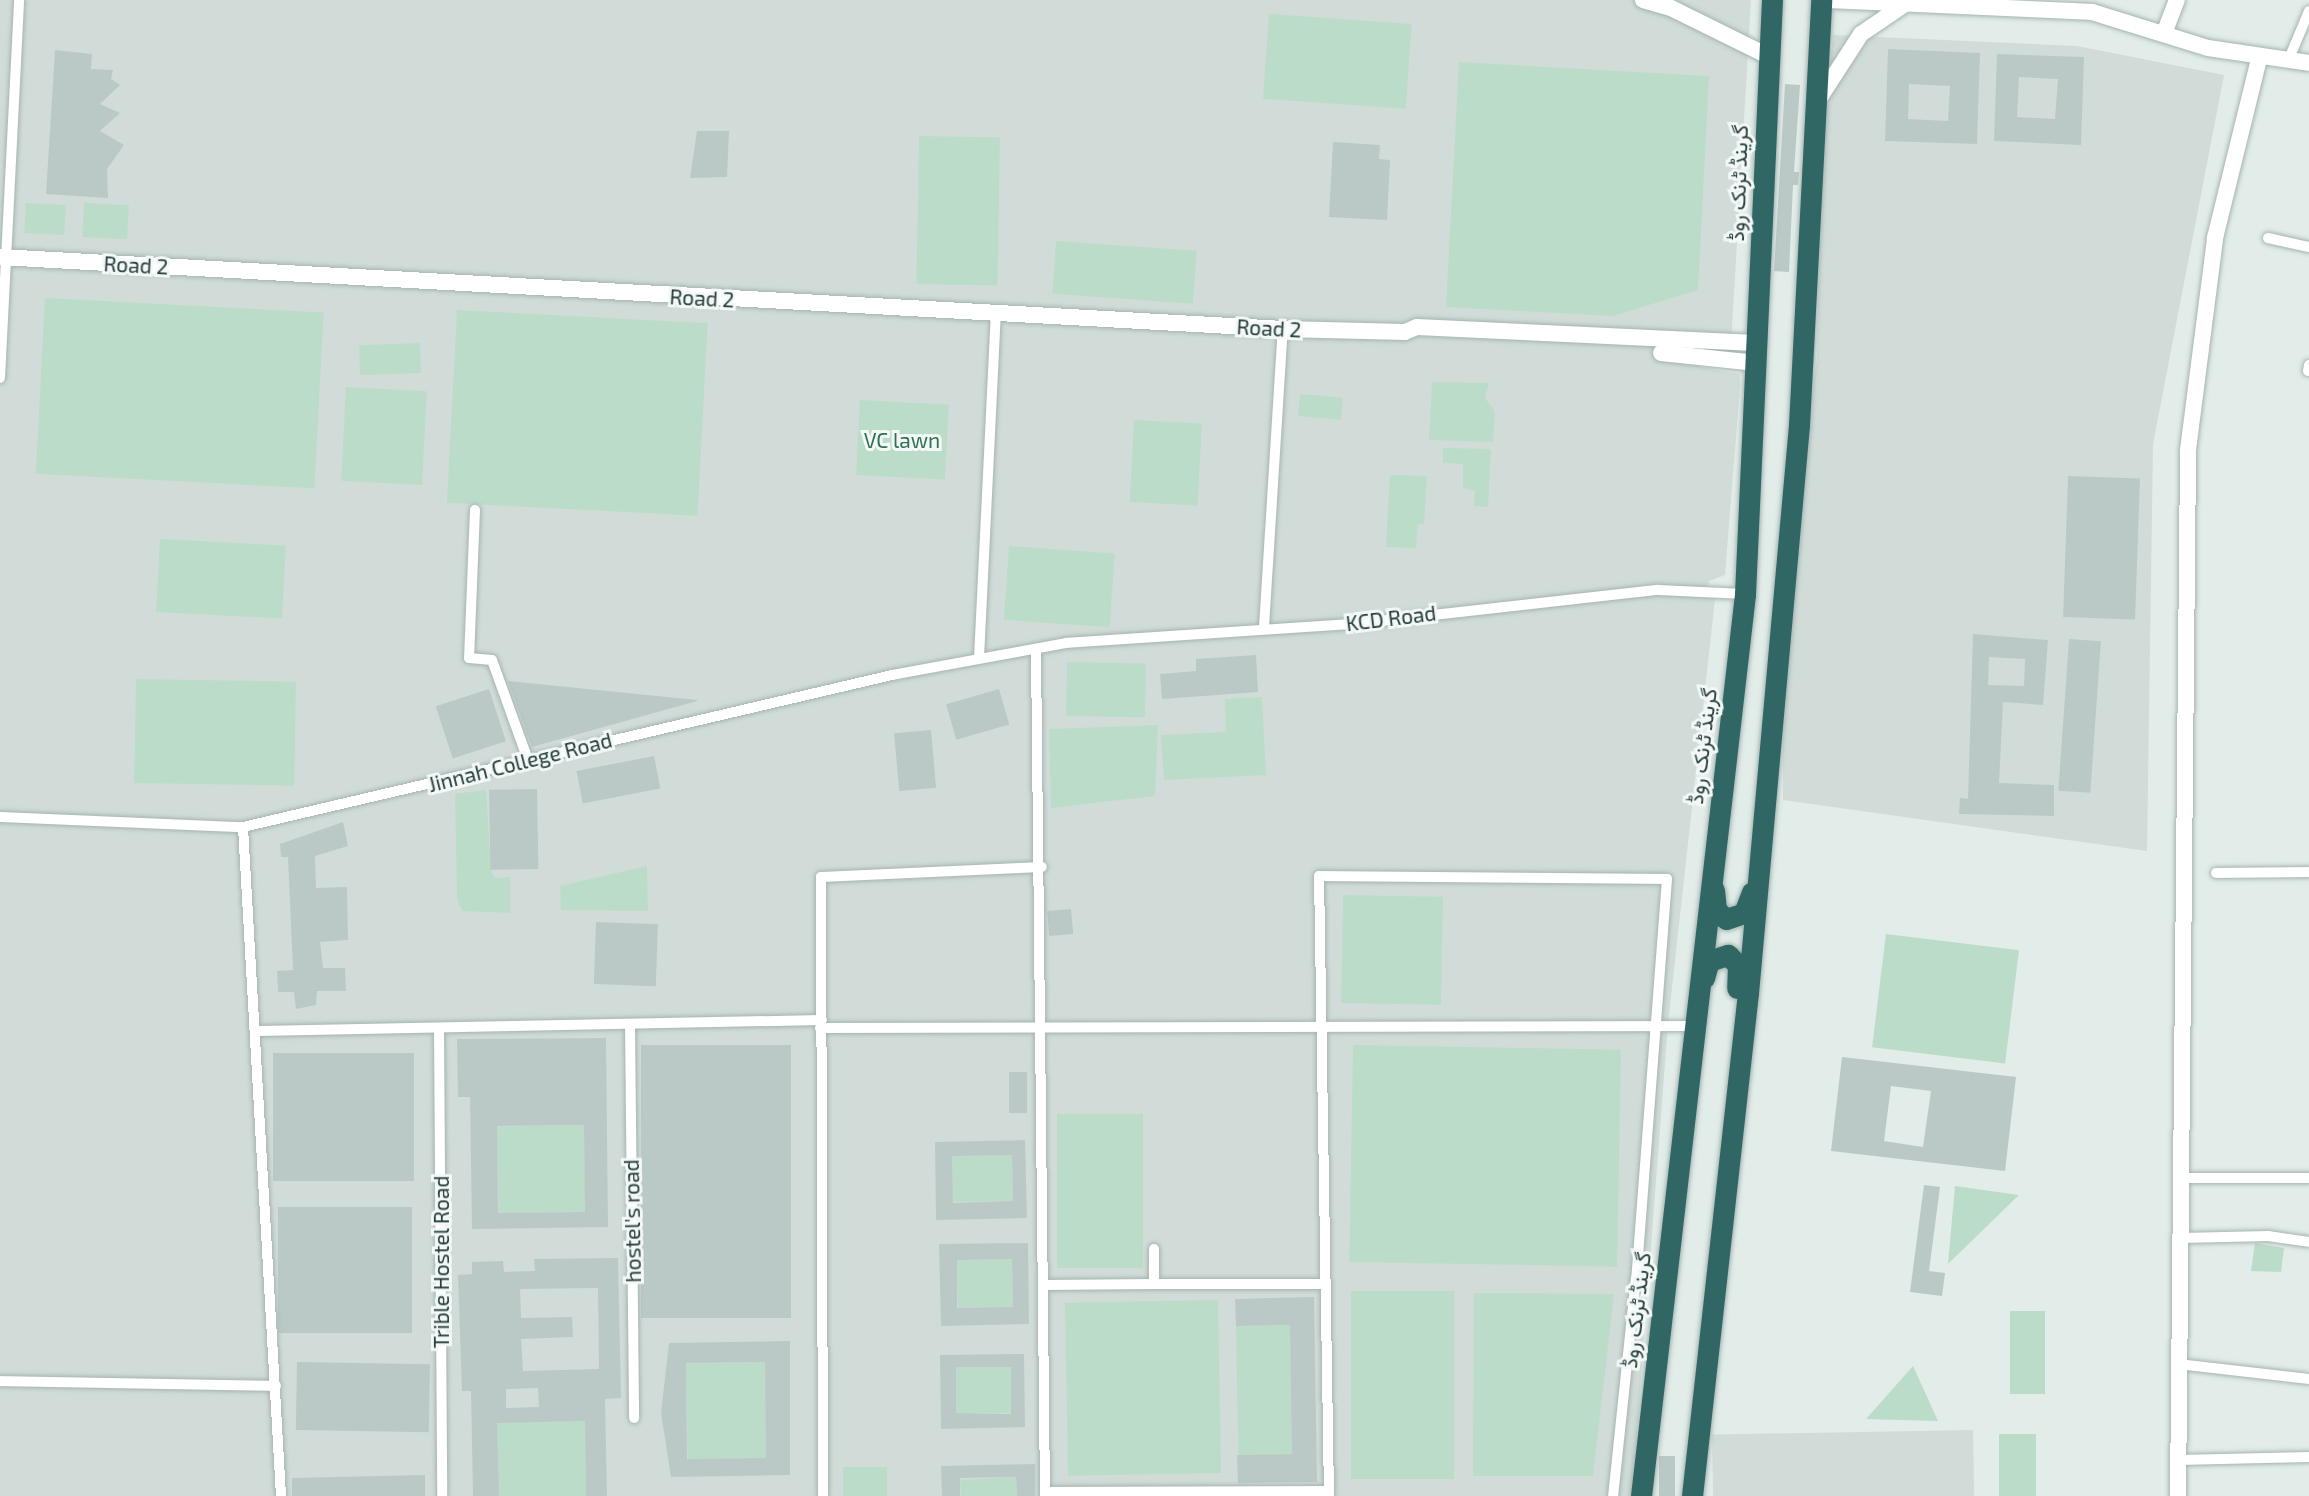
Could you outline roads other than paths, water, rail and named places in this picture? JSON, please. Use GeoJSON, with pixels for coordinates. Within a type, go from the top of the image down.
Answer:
{"type":"FeatureCollection","features":[{"type":"Feature","properties":{"kind":"highway","name":"گرینڈ ٹرنک روڈ"},"geometry":{"type":"LineString","coordinates":[[1641,1496],[1712,861],[1745,594],[1772,0]]}},
{"type":"Feature","properties":{"kind":"highway"},"geometry":{"type":"LineString","coordinates":[[1692,1496],[1738,1088],[1799,425],[1821,0]]}},
{"type":"Feature","properties":{"kind":"highway"},"geometry":{"type":"LineString","coordinates":[[1712,861],[1716,911],[1733,919],[1749,901],[1762,835]]}},
{"type":"Feature","properties":{"kind":"highway"},"geometry":{"type":"LineString","coordinates":[[1695,1023],[1709,961],[1721,954],[1733,958],[1738,974],[1734,1036],[1738,1088]]}},
{"type":"Feature","properties":{"kind":"street"},"geometry":{"type":"LineString","coordinates":[[0,378],[3,258],[19,0]]}},
{"type":"Feature","properties":{"kind":"street"},"geometry":{"type":"LineString","coordinates":[[1643,0],[1671,8],[1768,56]]}},
{"type":"Feature","properties":{"kind":"street"},"geometry":{"type":"LineString","coordinates":[[1831,0],[2092,12],[2259,59],[2309,63]]}},
{"type":"Feature","properties":{"kind":"street"},"geometry":{"type":"LineString","coordinates":[[2165,31],[2177,0]]}},
{"type":"Feature","properties":{"kind":"street"},"geometry":{"type":"LineString","coordinates":[[1816,102],[1861,34],[1908,3]]}},
{"type":"Feature","properties":{"kind":"street"},"geometry":{"type":"LineString","coordinates":[[2288,61],[2309,11]]}},
{"type":"Feature","properties":{"kind":"street"},"geometry":{"type":"LineString","coordinates":[[2178,1496],[2188,450],[2215,238],[2259,59]]}},
{"type":"Feature","properties":{"kind":"street"},"geometry":{"type":"LineString","coordinates":[[2268,238],[2309,247]]}},
{"type":"Feature","properties":{"kind":"street","name":"Road 2"},"geometry":{"type":"LineString","coordinates":[[3,258],[1283,329],[1405,332],[1416,337],[1735,357],[1756,353]]}},
{"type":"Feature","properties":{"kind":"street"},"geometry":{"type":"LineString","coordinates":[[979,658],[996,313]]}},
{"type":"Feature","properties":{"kind":"street"},"geometry":{"type":"LineString","coordinates":[[1264,627],[1283,329]]}},
{"type":"Feature","properties":{"kind":"street"},"geometry":{"type":"LineString","coordinates":[[475,510],[469,658],[492,660],[528,760]]}},
{"type":"Feature","properties":{"kind":"street","name":"KCD Road"},"geometry":{"type":"LineString","coordinates":[[1036,650],[1264,627],[1353,624],[1658,590],[1745,594]]}},
{"type":"Feature","properties":{"kind":"street"},"geometry":{"type":"LineString","coordinates":[[1036,650],[1042,867],[1040,1025],[1045,1494],[1329,1494],[1319,876],[1667,879],[1657,1024],[1613,1496]]}},
{"type":"Feature","properties":{"kind":"street","name":"Jinnah College Road"},"geometry":{"type":"LineString","coordinates":[[0,817],[243,827],[979,658],[1036,650]]}},
{"type":"Feature","properties":{"kind":"street"},"geometry":{"type":"LineString","coordinates":[[243,827],[259,1031],[281,1496]]}},
{"type":"Feature","properties":{"kind":"street"},"geometry":{"type":"LineString","coordinates":[[823,1496],[826,1306],[821,877],[1042,867]]}},
{"type":"Feature","properties":{"kind":"street"},"geometry":{"type":"LineString","coordinates":[[2216,873],[2309,872]]}},
{"type":"Feature","properties":{"kind":"street"},"geometry":{"type":"LineString","coordinates":[[259,1031],[630,1024],[1323,1026],[1695,1023]]}},
{"type":"Feature","properties":{"kind":"street","name":"hostel's road"},"geometry":{"type":"LineString","coordinates":[[630,1024],[634,1418]]}},
{"type":"Feature","properties":{"kind":"street","name":"Trible Hostel Road"},"geometry":{"type":"LineString","coordinates":[[439,1028],[442,1496]]}},
{"type":"Feature","properties":{"kind":"street"},"geometry":{"type":"LineString","coordinates":[[2181,1178],[2309,1178]]}},
{"type":"Feature","properties":{"kind":"street"},"geometry":{"type":"LineString","coordinates":[[2181,1238],[2268,1236],[2309,1242]]}},
{"type":"Feature","properties":{"kind":"street"},"geometry":{"type":"LineString","coordinates":[[1154,1249],[1154,1284]]}},
{"type":"Feature","properties":{"kind":"street"},"geometry":{"type":"LineString","coordinates":[[1042,1285],[1326,1284]]}},
{"type":"Feature","properties":{"kind":"street"},"geometry":{"type":"LineString","coordinates":[[2178,1364],[2309,1379]]}},
{"type":"Feature","properties":{"kind":"street"},"geometry":{"type":"LineString","coordinates":[[0,1381],[276,1386]]}},
{"type":"Feature","properties":{"kind":"street"},"geometry":{"type":"LineString","coordinates":[[2178,1461],[2309,1457]]}},
{"type":"Feature","properties":{"kind":"park label","name":"VC lawn"},"geometry":{"type":"Point","coordinates":[902,440]}}]}
